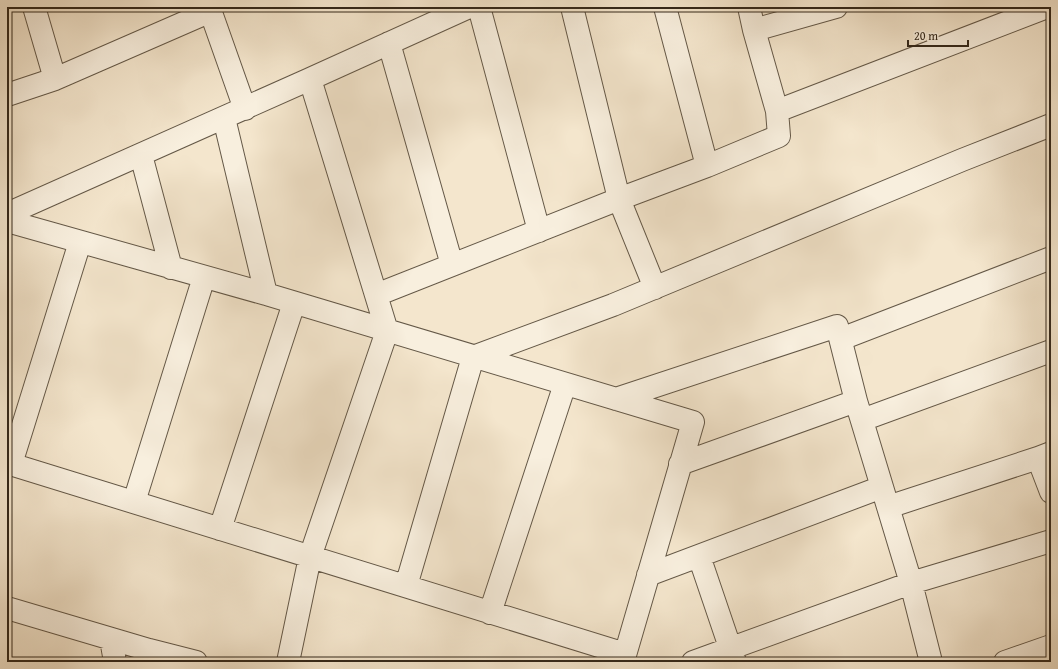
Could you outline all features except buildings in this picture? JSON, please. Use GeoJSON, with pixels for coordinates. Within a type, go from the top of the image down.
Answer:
{"type":"FeatureCollection","features":[{"type":"Feature","properties":{"kind":"street"},"geometry":{"type":"LineString","coordinates":[[34,7],[55,79]]}},
{"type":"Feature","properties":{"kind":"street"},"geometry":{"type":"LineString","coordinates":[[7,214],[245,109],[469,7]]}},
{"type":"Feature","properties":{"kind":"street"},"geometry":{"type":"LineString","coordinates":[[479,7],[539,231]]}},
{"type":"Feature","properties":{"kind":"street"},"geometry":{"type":"LineString","coordinates":[[572,7],[620,199],[655,288]]}},
{"type":"Feature","properties":{"kind":"street"},"geometry":{"type":"LineString","coordinates":[[665,7],[707,166]]}},
{"type":"Feature","properties":{"kind":"street"},"geometry":{"type":"LineString","coordinates":[[376,295],[707,166],[779,136],[777,111],[749,7]]}},
{"type":"Feature","properties":{"kind":"street"},"geometry":{"type":"LineString","coordinates":[[777,111],[1003,15],[1048,7]]}},
{"type":"Feature","properties":{"kind":"street"},"geometry":{"type":"LineString","coordinates":[[7,95],[55,79],[210,9],[245,109]]}},
{"type":"Feature","properties":{"kind":"street"},"geometry":{"type":"LineString","coordinates":[[754,30],[824,9]]}},
{"type":"Feature","properties":{"kind":"street"},"geometry":{"type":"LineString","coordinates":[[390,43],[452,265]]}},
{"type":"Feature","properties":{"kind":"street"},"geometry":{"type":"LineString","coordinates":[[288,662],[310,557],[387,331],[310,79]]}},
{"type":"Feature","properties":{"kind":"street"},"geometry":{"type":"LineString","coordinates":[[224,118],[266,294]]}},
{"type":"Feature","properties":{"kind":"street"},"geometry":{"type":"LineString","coordinates":[[473,356],[613,305],[962,160],[1051,125]]}},
{"type":"Feature","properties":{"kind":"street"},"geometry":{"type":"LineString","coordinates":[[141,155],[171,268]]}},
{"type":"Feature","properties":{"kind":"street"},"geometry":{"type":"LineString","coordinates":[[7,221],[266,294],[294,304],[692,422],[624,658],[406,586],[9,464],[80,242]]}},
{"type":"Feature","properties":{"kind":"street"},"geometry":{"type":"LineString","coordinates":[[840,338],[1051,258]]}},
{"type":"Feature","properties":{"kind":"street"},"geometry":{"type":"LineString","coordinates":[[134,502],[204,277]]}},
{"type":"Feature","properties":{"kind":"street"},"geometry":{"type":"LineString","coordinates":[[220,529],[294,304]]}},
{"type":"Feature","properties":{"kind":"street"},"geometry":{"type":"LineString","coordinates":[[616,399],[837,326],[859,411],[911,583],[931,662]]}},
{"type":"Feature","properties":{"kind":"street"},"geometry":{"type":"LineString","coordinates":[[680,464],[859,411],[1051,351]]}},
{"type":"Feature","properties":{"kind":"street"},"geometry":{"type":"LineString","coordinates":[[406,586],[473,356]]}},
{"type":"Feature","properties":{"kind":"street"},"geometry":{"type":"LineString","coordinates":[[490,613],[565,384]]}},
{"type":"Feature","properties":{"kind":"street"},"geometry":{"type":"LineString","coordinates":[[888,508],[1044,456],[1051,492]]}},
{"type":"Feature","properties":{"kind":"street"},"geometry":{"type":"LineString","coordinates":[[648,575],[882,487]]}},
{"type":"Feature","properties":{"kind":"street"},"geometry":{"type":"LineString","coordinates":[[693,662],[732,655],[911,583],[1051,541]]}},
{"type":"Feature","properties":{"kind":"street"},"geometry":{"type":"LineString","coordinates":[[699,556],[732,655]]}},
{"type":"Feature","properties":{"kind":"street"},"geometry":{"type":"LineString","coordinates":[[7,608],[196,662]]}},
{"type":"Feature","properties":{"kind":"street"},"geometry":{"type":"LineString","coordinates":[[112,639],[115,662]]}},
{"type":"Feature","properties":{"kind":"street"},"geometry":{"type":"LineString","coordinates":[[1005,662],[1051,646]]}}]}
